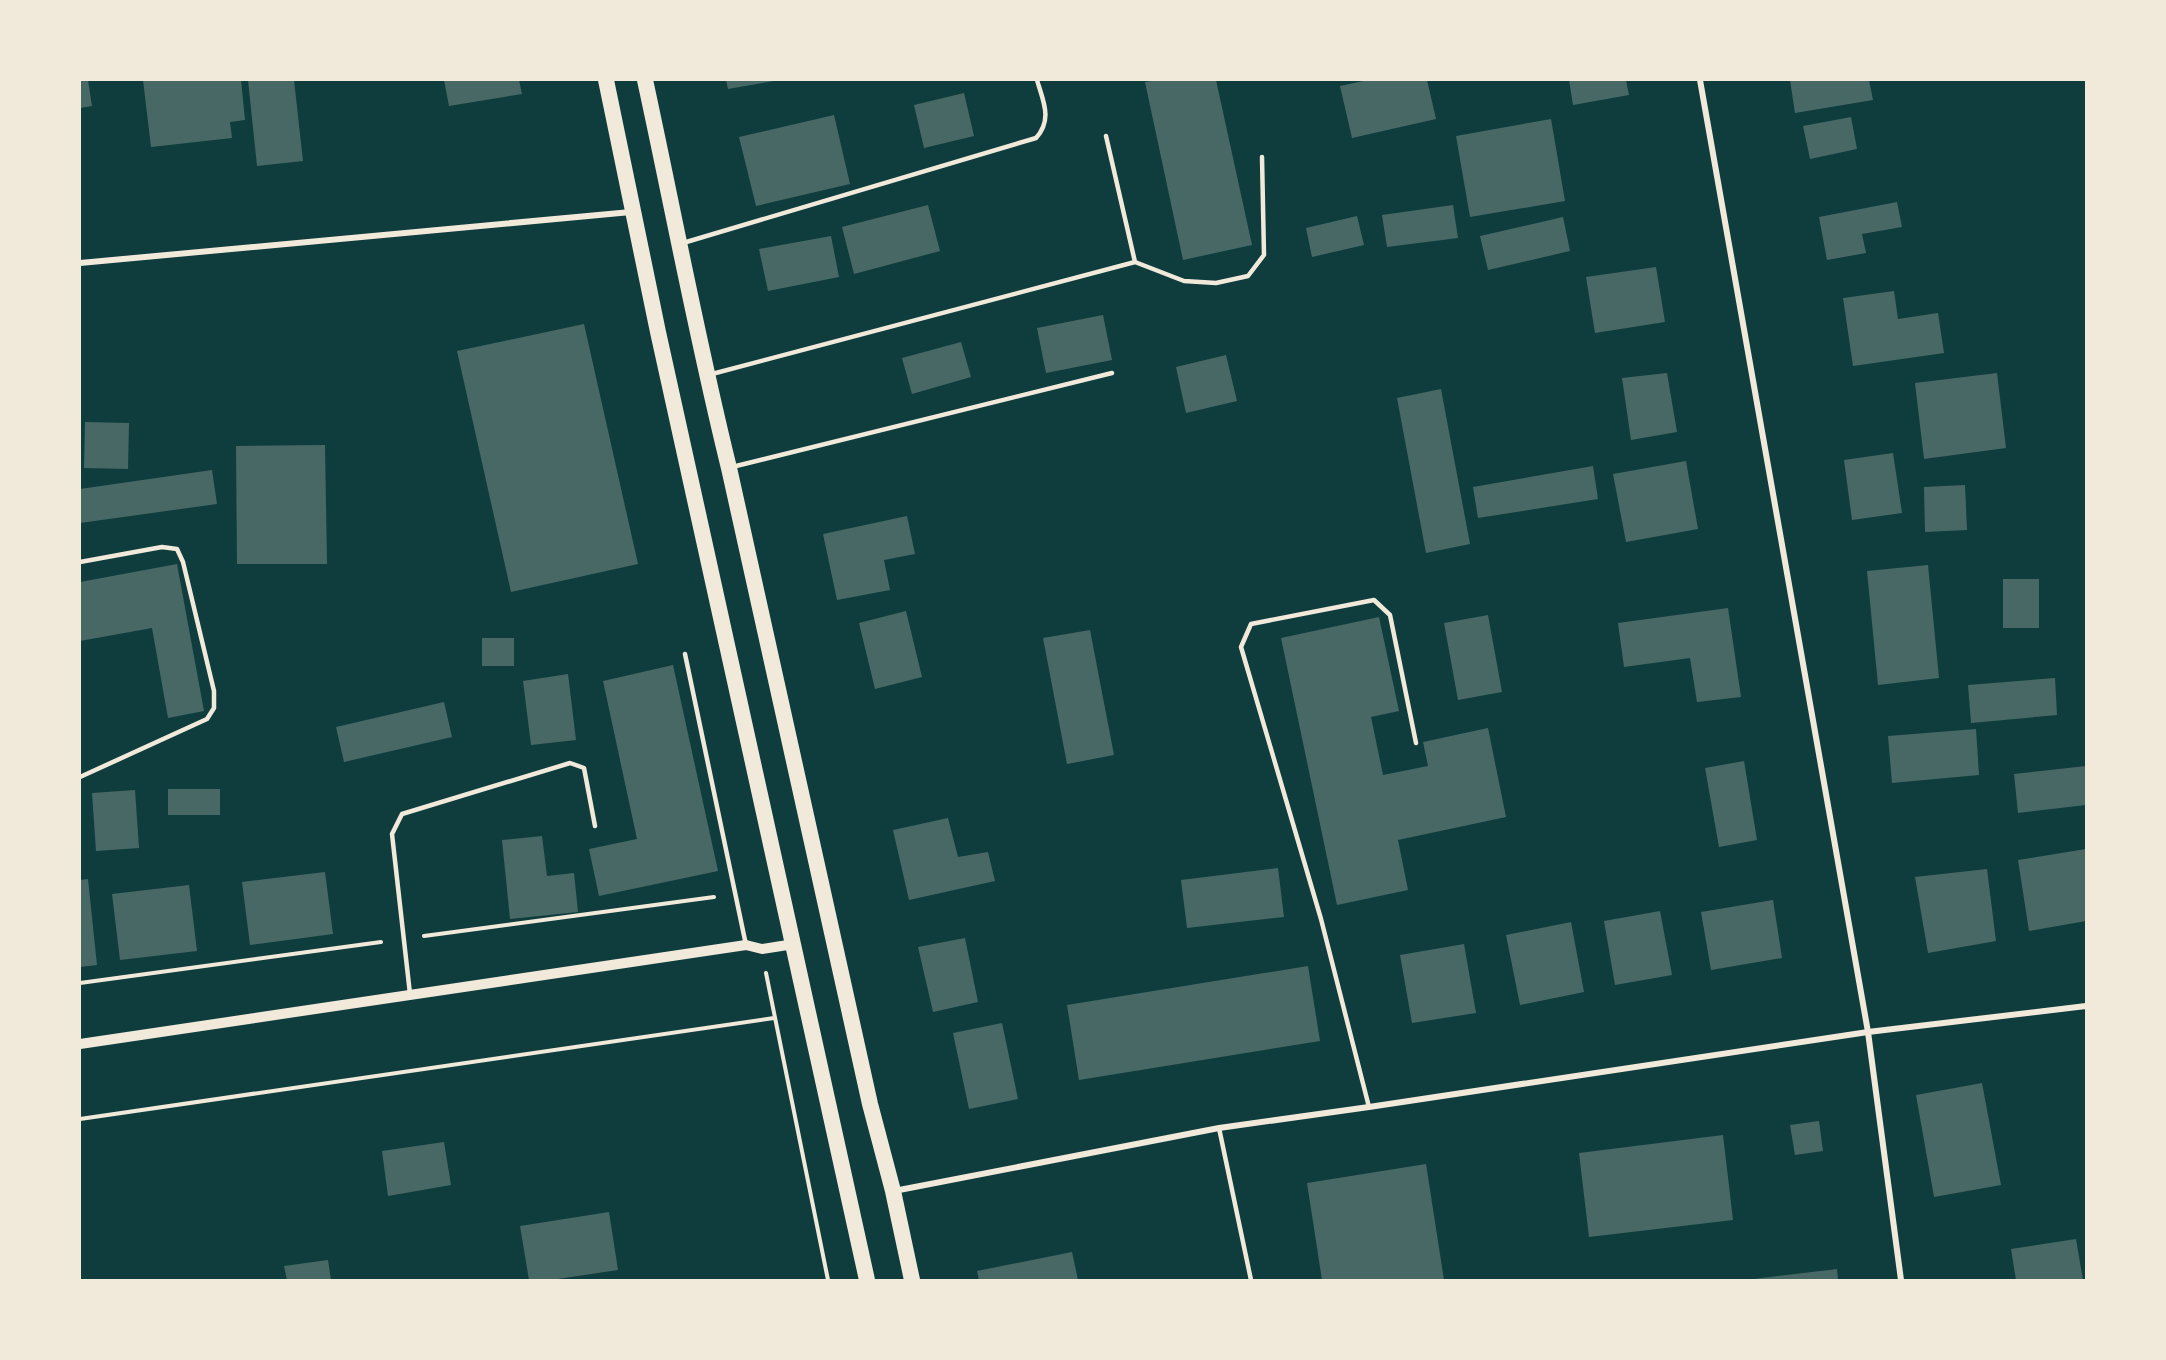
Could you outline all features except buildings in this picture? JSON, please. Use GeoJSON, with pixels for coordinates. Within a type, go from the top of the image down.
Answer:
{"type":"FeatureCollection","features":[{"type":"Feature","properties":{"kind":"highway"},"geometry":{"type":"LineString","coordinates":[[606,80],[867,1281]]}},
{"type":"Feature","properties":{"kind":"highway"},"geometry":{"type":"LineString","coordinates":[[645,80],[681,243],[706,375],[729,468],[870,1104],[893,1191],[912,1281]]}},
{"type":"Feature","properties":{"kind":"street"},"geometry":{"type":"LineString","coordinates":[[1700,80],[1868,1032],[1901,1281]]}},
{"type":"Feature","properties":{"kind":"street"},"geometry":{"type":"LineString","coordinates":[[80,263],[633,212]]}},
{"type":"Feature","properties":{"kind":"street"},"geometry":{"type":"LineString","coordinates":[[80,1044],[746,945],[762,949],[794,944]]}},
{"type":"Feature","properties":{"kind":"street"},"geometry":{"type":"LineString","coordinates":[[893,1191],[1219,1128],[1868,1032],[2086,1006]]}},
{"type":"Feature","properties":{"kind":"lane"},"geometry":{"type":"LineString","coordinates":[[681,243],[1036,138],[1044,129],[1046,115],[1037,80]]}},
{"type":"Feature","properties":{"kind":"lane"},"geometry":{"type":"LineString","coordinates":[[1106,136],[1135,262]]}},
{"type":"Feature","properties":{"kind":"lane"},"geometry":{"type":"LineString","coordinates":[[706,375],[1135,262],[1184,281],[1216,283],[1248,276],[1264,255],[1262,157]]}},
{"type":"Feature","properties":{"kind":"lane"},"geometry":{"type":"LineString","coordinates":[[729,468],[1112,373]]}},
{"type":"Feature","properties":{"kind":"lane"},"geometry":{"type":"LineString","coordinates":[[80,562],[162,547],[177,549],[183,562],[211,680],[214,708],[207,719],[80,777]]}},
{"type":"Feature","properties":{"kind":"lane"},"geometry":{"type":"LineString","coordinates":[[1369,1107],[1321,919],[1241,647],[1251,624],[1374,600],[1390,615],[1416,743]]}},
{"type":"Feature","properties":{"kind":"lane"},"geometry":{"type":"LineString","coordinates":[[685,654],[746,945]]}},
{"type":"Feature","properties":{"kind":"lane"},"geometry":{"type":"LineString","coordinates":[[410,994],[392,834],[402,814],[570,763],[584,768],[595,826]]}},
{"type":"Feature","properties":{"kind":"lane"},"geometry":{"type":"LineString","coordinates":[[1219,1128],[1251,1281]]}},
{"type":"Feature","properties":{"kind":"path"},"geometry":{"type":"LineString","coordinates":[[762,949],[828,1281]]}},
{"type":"Feature","properties":{"kind":"path"},"geometry":{"type":"LineString","coordinates":[[80,1119],[774,1018]]}}]}
